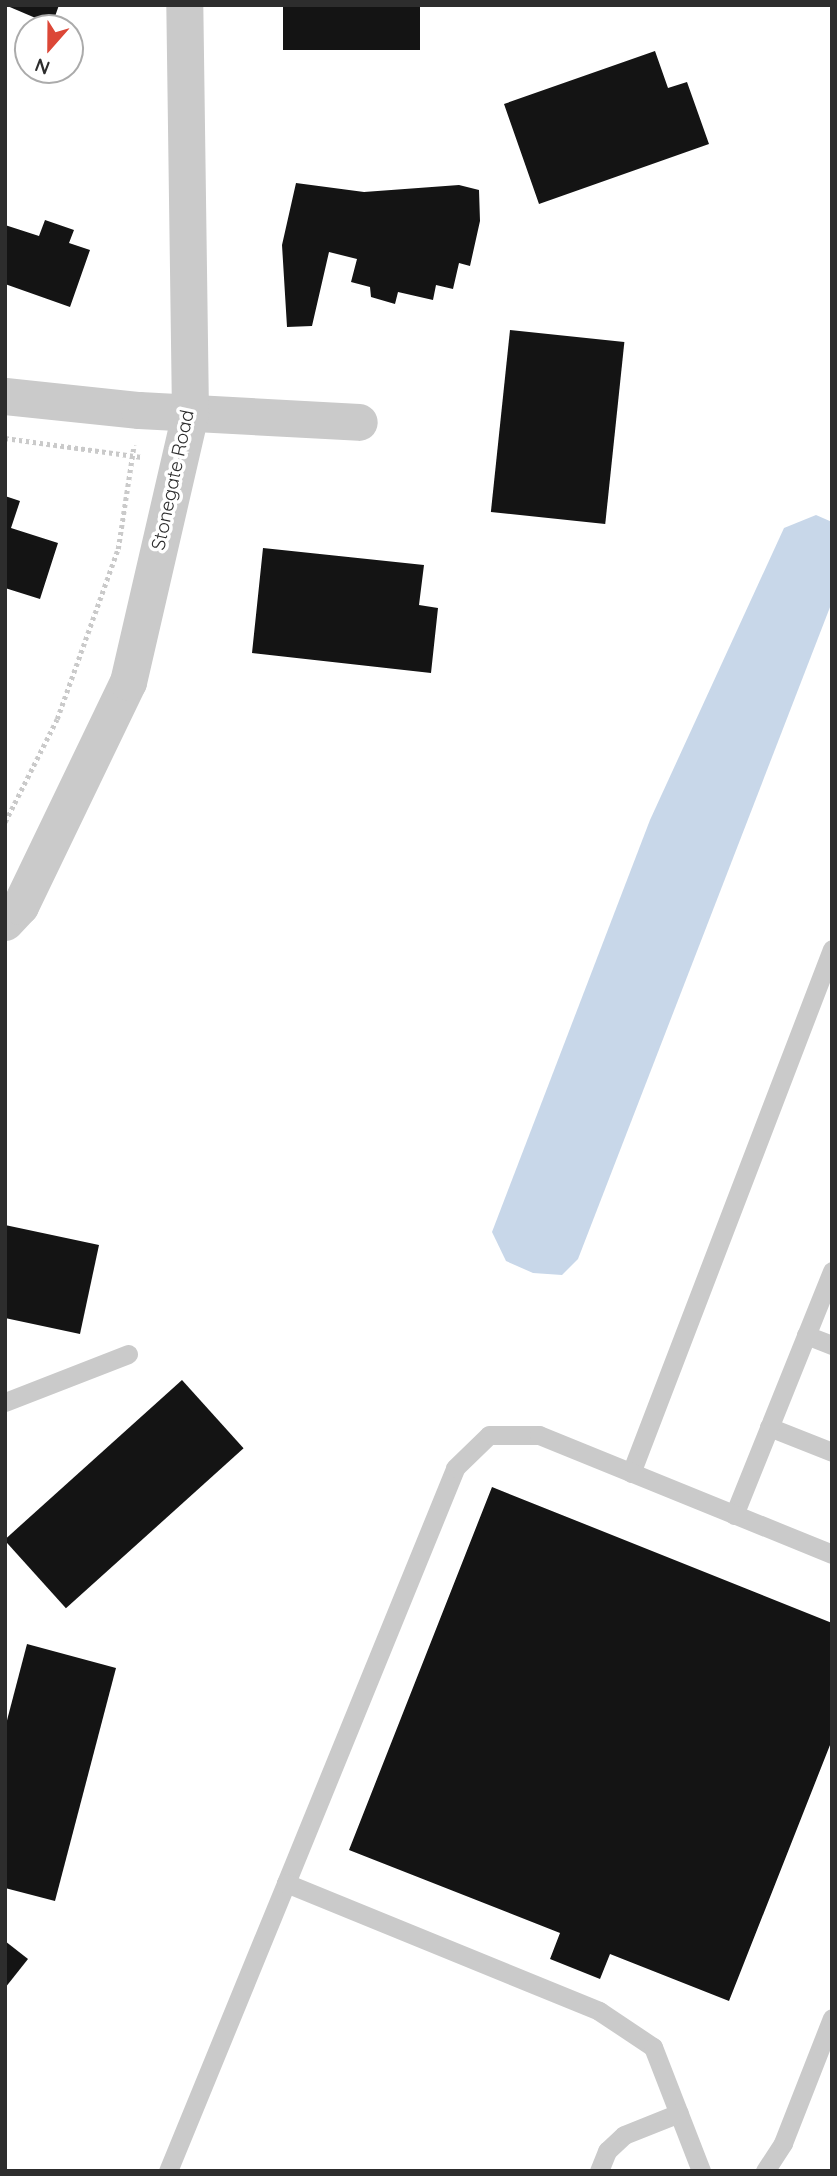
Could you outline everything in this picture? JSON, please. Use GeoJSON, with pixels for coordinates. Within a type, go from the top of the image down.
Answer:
{"type":"FeatureCollection","features":[{"type":"Feature","properties":{"kind":"street","name":"Stonegate Road"},"geometry":{"type":"LineString","coordinates":[[5,922],[20,906],[128,682],[190,413],[184,5]]}},
{"type":"Feature","properties":{"kind":"street"},"geometry":{"type":"LineString","coordinates":[[5,396],[139,410],[359,422]]}},
{"type":"Feature","properties":{"kind":"lane"},"geometry":{"type":"LineString","coordinates":[[631,1472],[832,949]]}},
{"type":"Feature","properties":{"kind":"lane"},"geometry":{"type":"LineString","coordinates":[[734,1515],[832,1271]]}},
{"type":"Feature","properties":{"kind":"lane"},"geometry":{"type":"LineString","coordinates":[[806,1335],[832,1345]]}},
{"type":"Feature","properties":{"kind":"lane"},"geometry":{"type":"LineString","coordinates":[[5,1402],[128,1354]]}},
{"type":"Feature","properties":{"kind":"lane"},"geometry":{"type":"LineString","coordinates":[[769,1427],[832,1452]]}},
{"type":"Feature","properties":{"kind":"lane"},"geometry":{"type":"LineString","coordinates":[[168,2171],[455,1468],[489,1436],[539,1435],[832,1554]]}},
{"type":"Feature","properties":{"kind":"lane"},"geometry":{"type":"LineString","coordinates":[[286,1883],[599,2011],[653,2047],[701,2171]]}},
{"type":"Feature","properties":{"kind":"lane"},"geometry":{"type":"LineString","coordinates":[[765,2171],[783,2143],[832,2018]]}},
{"type":"Feature","properties":{"kind":"lane"},"geometry":{"type":"LineString","coordinates":[[599,2171],[607,2151],[624,2135],[679,2113]]}},
{"type":"Feature","properties":{"kind":"path"},"geometry":{"type":"LineString","coordinates":[[5,822],[57,719],[118,549],[139,410]]}},
{"type":"Feature","properties":{"kind":"path"},"geometry":{"type":"LineString","coordinates":[[5,438],[178,462]]}},
{"type":"Feature","properties":{"kind":"water"},"geometry":{"type":"Polygon","coordinates":[[[816,515],[832,522],[832,602],[578,1259],[562,1275],[533,1273],[506,1261],[492,1232],[650,820],[784,528],[816,515]]]}},
{"type":"Feature","properties":{"kind":"building"},"geometry":{"type":"Polygon","coordinates":[[[5,5],[59,5],[56,14],[26,14],[5,5]]]}},
{"type":"Feature","properties":{"kind":"building"},"geometry":{"type":"Polygon","coordinates":[[[283,5],[420,5],[420,50],[283,50],[283,5]]]}},
{"type":"Feature","properties":{"kind":"building"},"geometry":{"type":"Polygon","coordinates":[[[655,51],[668,88],[687,82],[709,144],[539,204],[504,104],[655,51]]]}},
{"type":"Feature","properties":{"kind":"building"},"geometry":{"type":"Polygon","coordinates":[[[296,183],[364,192],[459,185],[479,190],[480,221],[470,266],[459,263],[453,289],[436,285],[433,300],[398,292],[395,304],[371,297],[370,287],[351,282],[357,259],[329,252],[312,326],[287,327],[282,245],[296,183]]]}},
{"type":"Feature","properties":{"kind":"building"},"geometry":{"type":"Polygon","coordinates":[[[45,220],[74,230],[69,243],[90,250],[70,307],[5,284],[5,225],[39,236],[45,220]]]}},
{"type":"Feature","properties":{"kind":"building"},"geometry":{"type":"Polygon","coordinates":[[[510,330],[624,342],[605,524],[491,512],[510,330]]]}},
{"type":"Feature","properties":{"kind":"building"},"geometry":{"type":"Polygon","coordinates":[[[5,496],[20,501],[11,528],[58,543],[40,599],[5,588],[5,496]]]}},
{"type":"Feature","properties":{"kind":"building"},"geometry":{"type":"Polygon","coordinates":[[[263,548],[424,565],[419,605],[438,608],[431,673],[252,653],[263,548]]]}},
{"type":"Feature","properties":{"kind":"building"},"geometry":{"type":"Polygon","coordinates":[[[5,1225],[99,1245],[80,1334],[5,1318],[5,1225]]]}},
{"type":"Feature","properties":{"kind":"building"},"geometry":{"type":"Polygon","coordinates":[[[182,1380],[244,1448],[66,1608],[5,1539],[182,1380]]]}},
{"type":"Feature","properties":{"kind":"building"},"geometry":{"type":"Polygon","coordinates":[[[492,1487],[832,1623],[832,1740],[729,2001],[610,1954],[600,1979],[550,1959],[560,1933],[349,1850],[492,1487]]]}},
{"type":"Feature","properties":{"kind":"building"},"geometry":{"type":"Polygon","coordinates":[[[27,1644],[116,1668],[55,1901],[5,1888],[5,1728],[27,1644]]]}},
{"type":"Feature","properties":{"kind":"building"},"geometry":{"type":"Polygon","coordinates":[[[5,1941],[28,1959],[5,1988],[5,1941]]]}}]}
